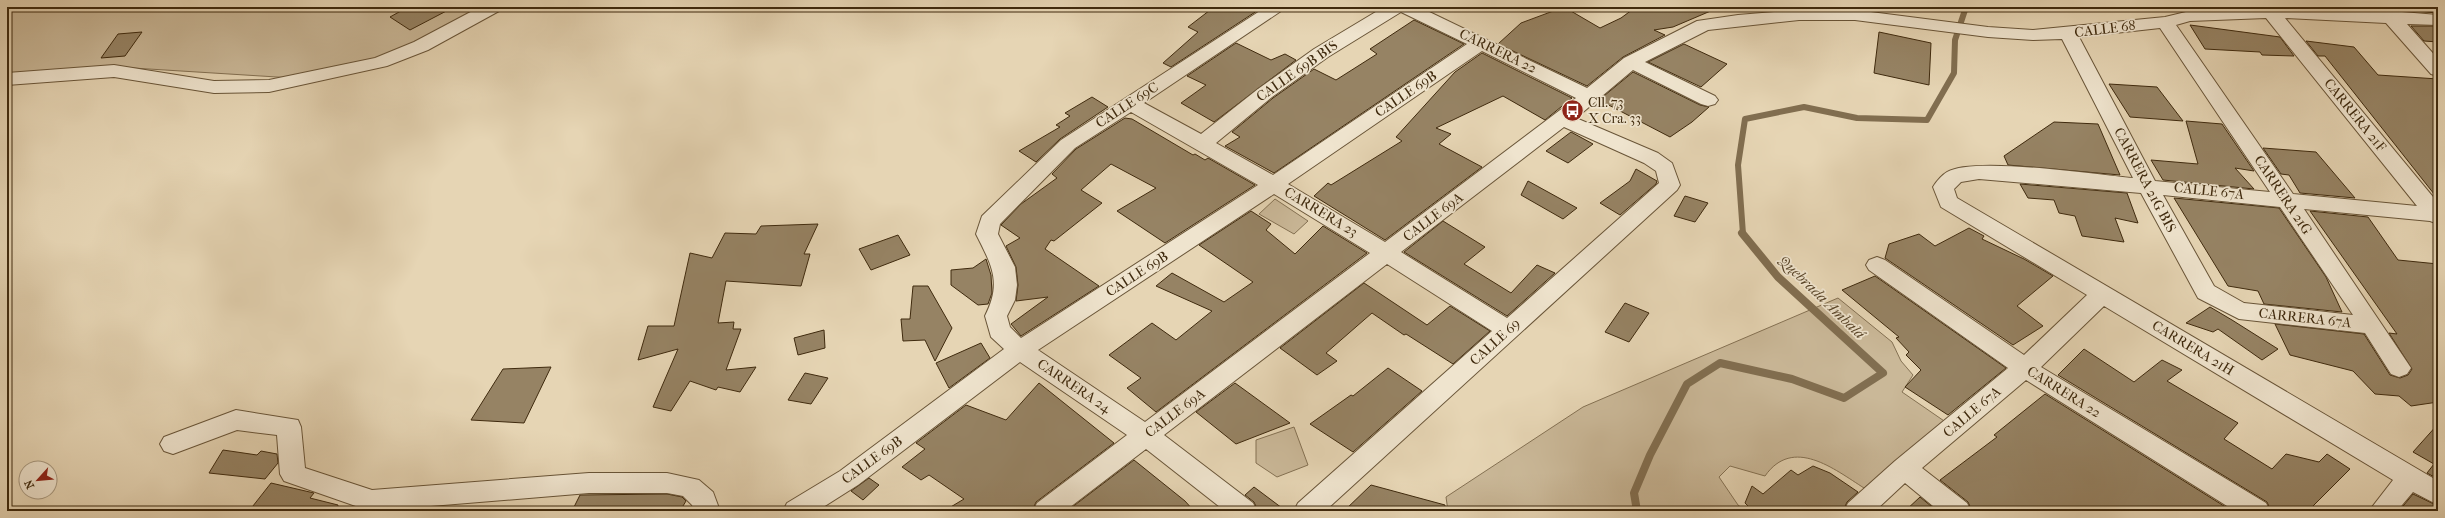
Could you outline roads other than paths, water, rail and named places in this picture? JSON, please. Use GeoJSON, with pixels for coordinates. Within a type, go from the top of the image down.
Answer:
{"type":"FeatureCollection","features":[{"type":"Feature","properties":{"kind":"street"},"geometry":{"type":"LineString","coordinates":[[7,79],[114,71],[214,87],[269,86],[380,62],[421,46],[493,7]]}},
{"type":"Feature","properties":{"kind":"street","name":"CALLE 69C"},"geometry":{"type":"LineString","coordinates":[[990,221],[1068,144],[1278,7]]}},
{"type":"Feature","properties":{"kind":"street","name":"CALLE 69B BIS"},"geometry":{"type":"LineString","coordinates":[[1203,143],[1265,93],[1321,53],[1397,7]]}},
{"type":"Feature","properties":{"kind":"street","name":"CARRERA 22"},"geometry":{"type":"LineString","coordinates":[[1405,7],[1482,43],[1590,97]]}},
{"type":"Feature","properties":{"kind":"street"},"geometry":{"type":"LineString","coordinates":[[1849,11],[1894,12]]}},
{"type":"Feature","properties":{"kind":"street","name":"CALLE 69A"},"geometry":{"type":"LineString","coordinates":[[1046,511],[1562,119],[1631,62],[1703,25],[1849,11]]}},
{"type":"Feature","properties":{"kind":"street","name":"CALLE 68"},"geometry":{"type":"LineString","coordinates":[[1894,12],[1933,24],[1988,32],[2033,35],[2068,34],[2165,22],[2186,11],[2284,11],[2438,20]]}},
{"type":"Feature","properties":{"kind":"street","name":"CARRERA 21F"},"geometry":{"type":"LineString","coordinates":[[2284,11],[2437,216]]}},
{"type":"Feature","properties":{"kind":"street"},"geometry":{"type":"LineString","coordinates":[[2390,16],[2438,70]]}},
{"type":"Feature","properties":{"kind":"street","name":"CARRERA 21G"},"geometry":{"type":"LineString","coordinates":[[2165,22],[2372,325],[2399,368]]}},
{"type":"Feature","properties":{"kind":"street","name":"CARRERA 21G BIS"},"geometry":{"type":"LineString","coordinates":[[2068,34],[2147,185],[2206,292],[2239,311]]}},
{"type":"Feature","properties":{"kind":"street","name":"CALLE 69B"},"geometry":{"type":"LineString","coordinates":[[796,511],[849,478],[1020,350],[1274,184],[1482,43]]}},
{"type":"Feature","properties":{"kind":"street"},"geometry":{"type":"LineString","coordinates":[[1631,62],[1708,100]]}},
{"type":"Feature","properties":{"kind":"street","name":"CARRERA 23"},"geometry":{"type":"LineString","coordinates":[[1129,103],[1274,184],[1387,252],[1507,330]]}},
{"type":"Feature","properties":{"kind":"street","name":"CALLE 69"},"geometry":{"type":"LineString","coordinates":[[1307,511],[1670,185],[1665,168],[1650,158],[1562,119]]}},
{"type":"Feature","properties":{"kind":"street","name":"CALLE 67A"},"geometry":{"type":"LineString","coordinates":[[1948,202],[1943,187],[1955,176],[1979,172],[2147,185],[2437,216]]}},
{"type":"Feature","properties":{"kind":"street","name":"CARRERA 21H"},"geometry":{"type":"LineString","coordinates":[[1948,202],[2438,494]]}},
{"type":"Feature","properties":{"kind":"street","name":"CARRERA 24"},"geometry":{"type":"LineString","coordinates":[[990,221],[987,234],[1004,267],[1006,285],[1004,300],[996,316],[998,331],[1020,350],[1146,435],[1244,511]]}},
{"type":"Feature","properties":{"kind":"street","name":"CARRERA 22"},"geometry":{"type":"LineString","coordinates":[[1877,265],[2025,368],[2257,511]]}},
{"type":"Feature","properties":{"kind":"street","name":"CALLE 67A"},"geometry":{"type":"LineString","coordinates":[[1857,511],[1904,468],[2025,368],[2102,294]]}},
{"type":"Feature","properties":{"kind":"street","name":"CARRERA 67A"},"geometry":{"type":"LineString","coordinates":[[2239,311],[2372,325]]}},
{"type":"Feature","properties":{"kind":"street"},"geometry":{"type":"LineString","coordinates":[[173,444],[236,420],[290,427],[293,474],[372,500],[589,483],[667,483],[690,487],[703,507]]}},
{"type":"Feature","properties":{"kind":"street"},"geometry":{"type":"LineString","coordinates":[[1904,468],[1958,511]]}},
{"type":"Feature","properties":{"kind":"street"},"geometry":{"type":"LineString","coordinates":[[2382,511],[2410,477]]}},
{"type":"Feature","properties":{"kind":"waterway","name":"Quebrada Ambalá"},"geometry":{"type":"LineString","coordinates":[[1743,234],[1738,165],[1745,119],[1804,107],[1857,118],[1927,120],[1954,73],[1955,40],[1966,7]]}},
{"type":"Feature","properties":{"kind":"waterway","name":"Quebrada Ambalá"},"geometry":{"type":"LineString","coordinates":[[1637,511],[1634,493],[1650,455],[1687,384],[1720,363],[1792,379],[1844,398],[1883,373],[1778,277],[1742,233]]}},
{"type":"Feature","properties":{"kind":"place","name":"Cll. 73 X Cra. 33"},"geometry":{"type":"Point","coordinates":[1572,110]}}]}
